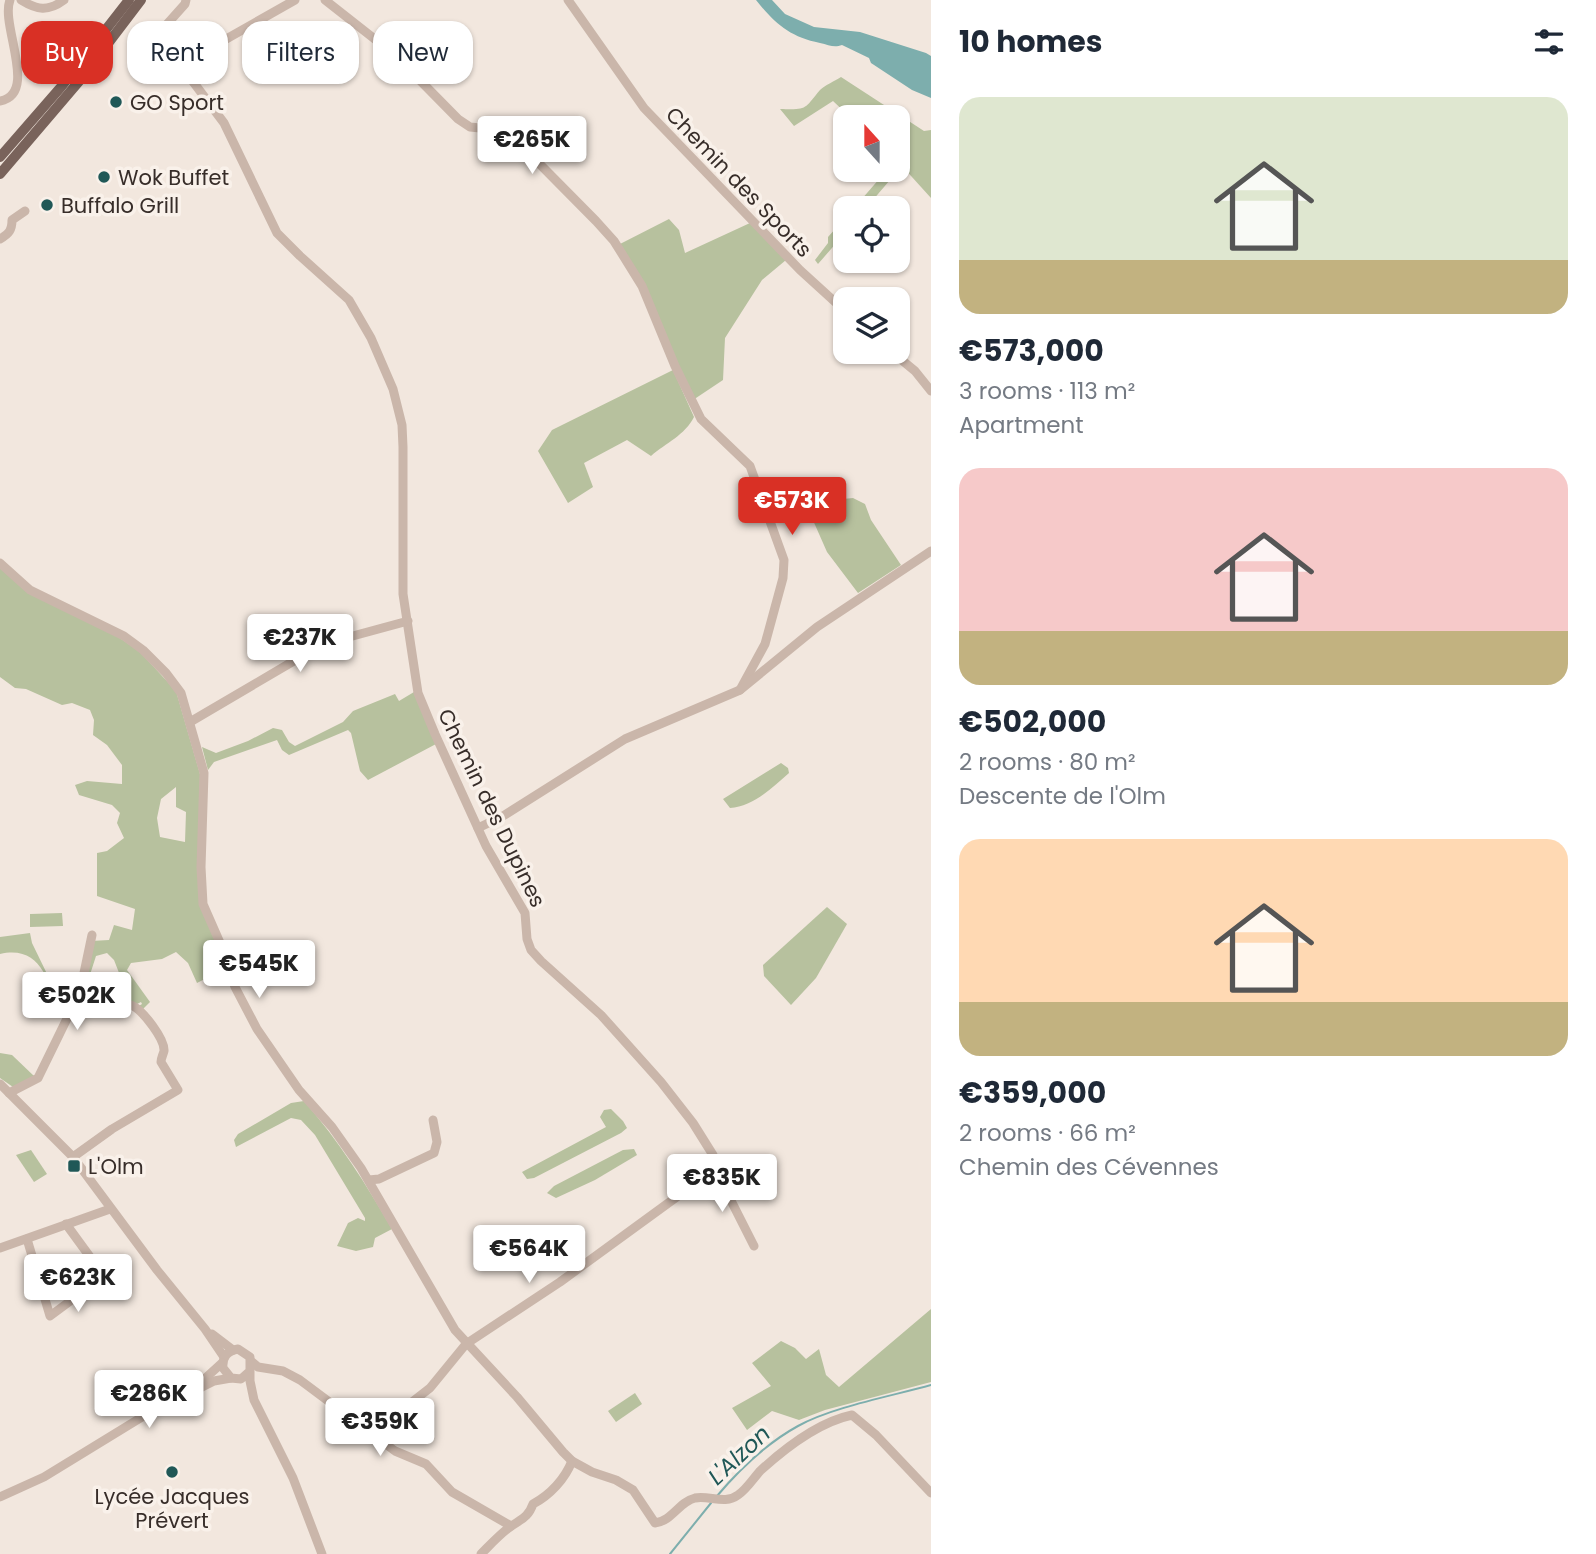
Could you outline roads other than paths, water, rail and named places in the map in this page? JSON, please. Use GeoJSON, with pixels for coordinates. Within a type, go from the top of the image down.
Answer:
{"type":"FeatureCollection","features":[{"type":"Feature","properties":{"kind":"main road"},"geometry":{"type":"LineString","coordinates":[[0,158],[61,87],[129,0]]}},
{"type":"Feature","properties":{"kind":"main road"},"geometry":{"type":"LineString","coordinates":[[0,174],[81,79],[141,0]]}},
{"type":"Feature","properties":{"kind":"street"},"geometry":{"type":"LineString","coordinates":[[0,101],[7,100],[14,93],[18,66],[7,16],[10,0]]}},
{"type":"Feature","properties":{"kind":"street"},"geometry":{"type":"LineString","coordinates":[[21,0],[47,10],[64,0]]}},
{"type":"Feature","properties":{"kind":"street","name":"Chemin des Dupines"},"geometry":{"type":"LineString","coordinates":[[170,21],[186,0]]}},
{"type":"Feature","properties":{"kind":"street"},"geometry":{"type":"LineString","coordinates":[[228,38],[295,0]]}},
{"type":"Feature","properties":{"kind":"street"},"geometry":{"type":"LineString","coordinates":[[325,0],[395,55],[458,119],[470,127],[509,133],[614,241],[642,286],[701,419],[750,466],[784,560],[783,578],[765,644],[740,690]]}},
{"type":"Feature","properties":{"kind":"street","name":"Chemin des Sports"},"geometry":{"type":"LineString","coordinates":[[568,0],[644,108],[800,270],[833,300]]}},
{"type":"Feature","properties":{"kind":"street","name":"Chemin des Dupines"},"geometry":{"type":"LineString","coordinates":[[196,84],[224,123],[277,233],[342,292],[371,338],[393,389],[401,425],[403,594],[418,693],[478,828],[525,913],[527,939],[535,955],[601,1015],[661,1082],[693,1123],[713,1154],[715,1169],[754,1245]]}},
{"type":"Feature","properties":{"kind":"street"},"geometry":{"type":"LineString","coordinates":[[0,239],[9,234],[12,220],[25,211]]}},
{"type":"Feature","properties":{"kind":"street"},"geometry":{"type":"LineString","coordinates":[[907,364],[931,391]]}},
{"type":"Feature","properties":{"kind":"street"},"geometry":{"type":"LineString","coordinates":[[478,828],[503,816],[625,739],[740,690],[817,627],[931,551]]}},
{"type":"Feature","properties":{"kind":"street"},"geometry":{"type":"LineString","coordinates":[[0,563],[30,590],[107,626],[143,650],[181,693],[204,773],[201,867],[203,904],[235,987],[257,1029],[299,1090],[332,1127],[369,1180],[455,1330],[572,1461],[633,1490],[654,1523],[664,1522],[695,1498],[723,1499],[737,1496],[762,1469],[796,1443],[829,1423],[852,1415],[876,1435],[931,1493]]}},
{"type":"Feature","properties":{"kind":"street"},"geometry":{"type":"LineString","coordinates":[[190,722],[309,652],[338,640],[408,621]]}},
{"type":"Feature","properties":{"kind":"street"},"geometry":{"type":"LineString","coordinates":[[9,1093],[38,1078],[79,994],[92,935]]}},
{"type":"Feature","properties":{"kind":"street"},"geometry":{"type":"LineString","coordinates":[[73,1157],[112,1129],[178,1090],[161,1062],[164,1050],[160,1041],[142,1012],[131,1005],[113,1003],[94,993],[79,994]]}},
{"type":"Feature","properties":{"kind":"street"},"geometry":{"type":"LineString","coordinates":[[0,1084],[73,1157],[110,1209],[205,1329],[223,1360],[224,1372],[234,1378],[254,1400],[293,1478],[322,1554]]}},
{"type":"Feature","properties":{"kind":"street"},"geometry":{"type":"LineString","coordinates":[[369,1180],[379,1180],[435,1153],[437,1142],[433,1120]]}},
{"type":"Feature","properties":{"kind":"street"},"geometry":{"type":"LineString","coordinates":[[370,1434],[430,1388],[466,1344],[560,1282],[715,1169]]}},
{"type":"Feature","properties":{"kind":"street"},"geometry":{"type":"LineString","coordinates":[[0,1248],[110,1209]]}},
{"type":"Feature","properties":{"kind":"street"},"geometry":{"type":"LineString","coordinates":[[27,1239],[50,1315],[104,1276],[66,1224]]}},
{"type":"Feature","properties":{"kind":"street"},"geometry":{"type":"LineString","coordinates":[[205,1329],[233,1350],[247,1353],[253,1367],[254,1400]]}},
{"type":"Feature","properties":{"kind":"street"},"geometry":{"type":"LineString","coordinates":[[0,1495],[42,1473],[118,1423],[192,1388],[211,1375],[233,1350]]}},
{"type":"Feature","properties":{"kind":"street"},"geometry":{"type":"LineString","coordinates":[[253,1367],[283,1371],[300,1380],[395,1451],[426,1464],[452,1492],[510,1526]]}},
{"type":"Feature","properties":{"kind":"street"},"geometry":{"type":"LineString","coordinates":[[0,1495],[29,1485],[142,1417],[214,1381],[245,1377],[253,1367]]}},
{"type":"Feature","properties":{"kind":"street"},"geometry":{"type":"LineString","coordinates":[[481,1554],[510,1526],[530,1514],[533,1504],[543,1499],[567,1474],[572,1461]]}},
{"type":"Feature","properties":{"kind":"water"},"geometry":{"type":"Polygon","coordinates":[[[756,0],[772,0],[785,14],[814,27],[860,32],[926,53],[931,56],[931,98],[912,90],[871,63],[869,58],[842,45],[829,45],[792,33],[777,23],[756,0]]]}},
{"type":"Feature","properties":{"kind":"waterway","name":"L'Alzon"},"geometry":{"type":"LineString","coordinates":[[717,1496],[754,1458],[775,1440],[798,1426],[845,1408],[931,1385]]}},
{"type":"Feature","properties":{"kind":"waterway","name":"L'Alzon"},"geometry":{"type":"LineString","coordinates":[[670,1554],[711,1503]]}},
{"type":"Feature","properties":{"kind":"place","name":"GO Sport"},"geometry":{"type":"Point","coordinates":[116,102]}},
{"type":"Feature","properties":{"kind":"place","name":"Wok Buffet"},"geometry":{"type":"Point","coordinates":[104,177]}},
{"type":"Feature","properties":{"kind":"place","name":"Buffalo Grill"},"geometry":{"type":"Point","coordinates":[47,205]}},
{"type":"Feature","properties":{"kind":"place","name":"L'Olm"},"geometry":{"type":"Point","coordinates":[74,1166]}},
{"type":"Feature","properties":{"kind":"place","name":"Lycée Jacques Prévert"},"geometry":{"type":"Point","coordinates":[172,1472]}}]}
